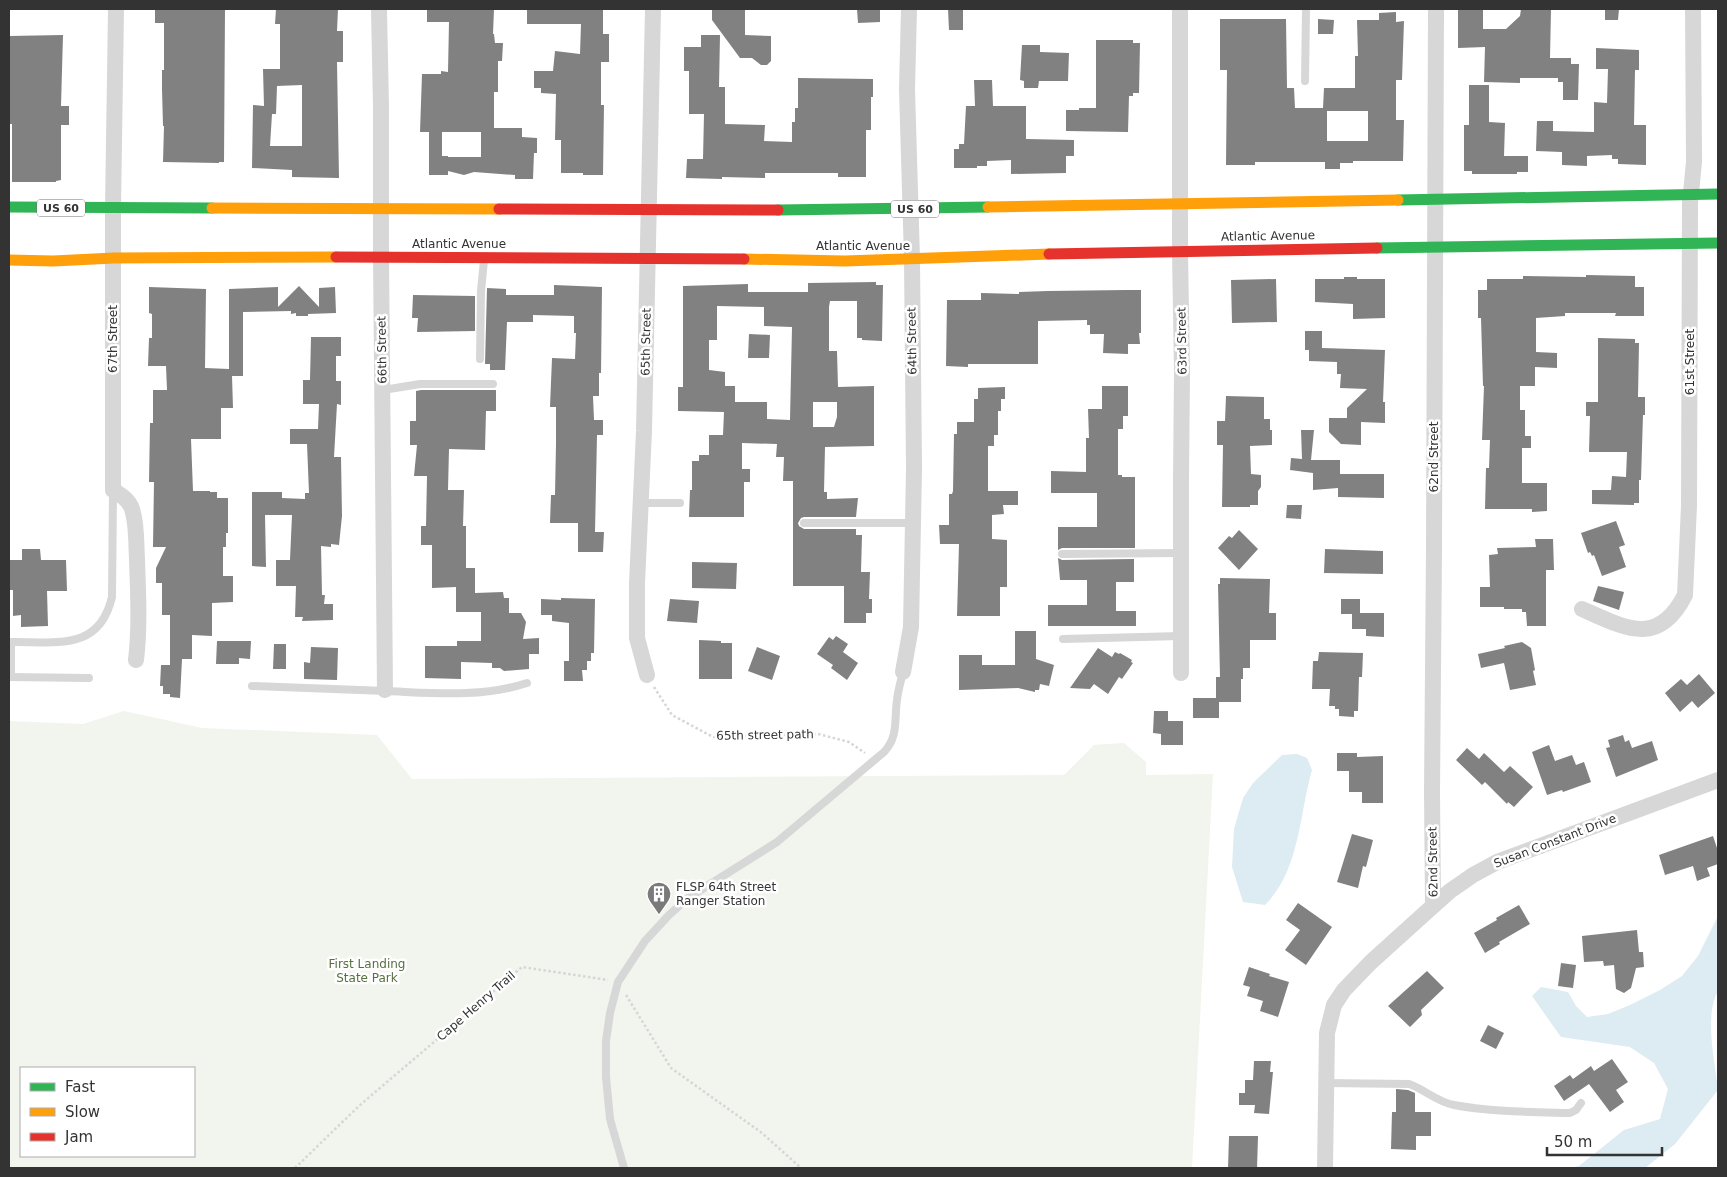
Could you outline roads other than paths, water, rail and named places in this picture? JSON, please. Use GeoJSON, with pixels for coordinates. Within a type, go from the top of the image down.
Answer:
{"type":"FeatureCollection","features":[{"type":"Feature","properties":{"kind":"main road","name":"US 60"},"geometry":{"type":"LineString","coordinates":[[9,207],[910,209],[1718,194]]}},
{"type":"Feature","properties":{"kind":"main road","name":"Atlantic Avenue"},"geometry":{"type":"LineString","coordinates":[[9,260],[380,257],[845,261],[1074,253],[1718,243]]}},
{"type":"Feature","properties":{"kind":"street","name":"67th Street"},"geometry":{"type":"LineString","coordinates":[[113,490],[114,258],[112,208],[116,9]]}},
{"type":"Feature","properties":{"kind":"street","name":"66th Street"},"geometry":{"type":"LineString","coordinates":[[379,9],[385,690]]}},
{"type":"Feature","properties":{"kind":"street","name":"65th Street"},"geometry":{"type":"LineString","coordinates":[[646,675],[637,638],[636,583],[644,431],[653,9]]}},
{"type":"Feature","properties":{"kind":"street","name":"64th Street"},"geometry":{"type":"LineString","coordinates":[[903,672],[911,627],[913,523],[912,259],[907,89],[909,9]]}},
{"type":"Feature","properties":{"kind":"street","name":"63rd Street"},"geometry":{"type":"LineString","coordinates":[[1180,9],[1181,673]]}},
{"type":"Feature","properties":{"kind":"street","name":"62nd Street"},"geometry":{"type":"LineString","coordinates":[[1433,906],[1436,9]]}},
{"type":"Feature","properties":{"kind":"street","name":"61st Street"},"geometry":{"type":"LineString","coordinates":[[1582,609],[1622,627],[1643,629],[1656,626],[1669,618],[1678,608],[1685,595],[1689,506],[1690,194],[1694,162],[1693,9]]}},
{"type":"Feature","properties":{"kind":"street"},"geometry":{"type":"LineString","coordinates":[[113,490],[130,504],[136,531],[138,599],[136,660]]}},
{"type":"Feature","properties":{"kind":"street","name":"Susan Constant Drive"},"geometry":{"type":"LineString","coordinates":[[1325,1168],[1327,1033],[1334,1006],[1344,990],[1371,962],[1450,891],[1497,862],[1718,780]]}},
{"type":"Feature","properties":{"kind":"lane"},"geometry":{"type":"LineString","coordinates":[[1305,81],[1306,9]]}},
{"type":"Feature","properties":{"kind":"lane"},"geometry":{"type":"LineString","coordinates":[[480,359],[481,290],[484,258]]}},
{"type":"Feature","properties":{"kind":"lane"},"geometry":{"type":"LineString","coordinates":[[383,390],[420,384],[493,384]]}},
{"type":"Feature","properties":{"kind":"lane"},"geometry":{"type":"LineString","coordinates":[[89,678],[10,678],[10,642],[74,641],[92,633],[103,622],[109,610],[112,597],[113,490]]}},
{"type":"Feature","properties":{"kind":"lane"},"geometry":{"type":"LineString","coordinates":[[641,503],[680,503]]}},
{"type":"Feature","properties":{"kind":"lane"},"geometry":{"type":"LineString","coordinates":[[804,522],[913,523]]}},
{"type":"Feature","properties":{"kind":"lane"},"geometry":{"type":"LineString","coordinates":[[1062,554],[1181,553]]}},
{"type":"Feature","properties":{"kind":"lane"},"geometry":{"type":"LineString","coordinates":[[1063,639],[1181,636]]}},
{"type":"Feature","properties":{"kind":"lane"},"geometry":{"type":"LineString","coordinates":[[624,1168],[610,1119],[606,1077],[606,1041],[610,1013],[618,982],[645,941],[688,898],[777,842],[888,748],[894,737],[897,696],[903,672]]}},
{"type":"Feature","properties":{"kind":"lane"},"geometry":{"type":"LineString","coordinates":[[252,686],[457,694],[490,692],[527,683]]}},
{"type":"Feature","properties":{"kind":"lane"},"geometry":{"type":"LineString","coordinates":[[1325,1083],[1408,1084],[1421,1088],[1439,1100],[1453,1105],[1515,1111],[1570,1113],[1581,1104]]}},
{"type":"Feature","properties":{"kind":"place","name":"FLSP 64th Street Ranger Station"},"geometry":{"type":"Point","coordinates":[659,915]}},
{"type":"Feature","properties":{"kind":"park label","name":"First Landing State Park"},"geometry":{"type":"Point","coordinates":[367,971]}}]}
